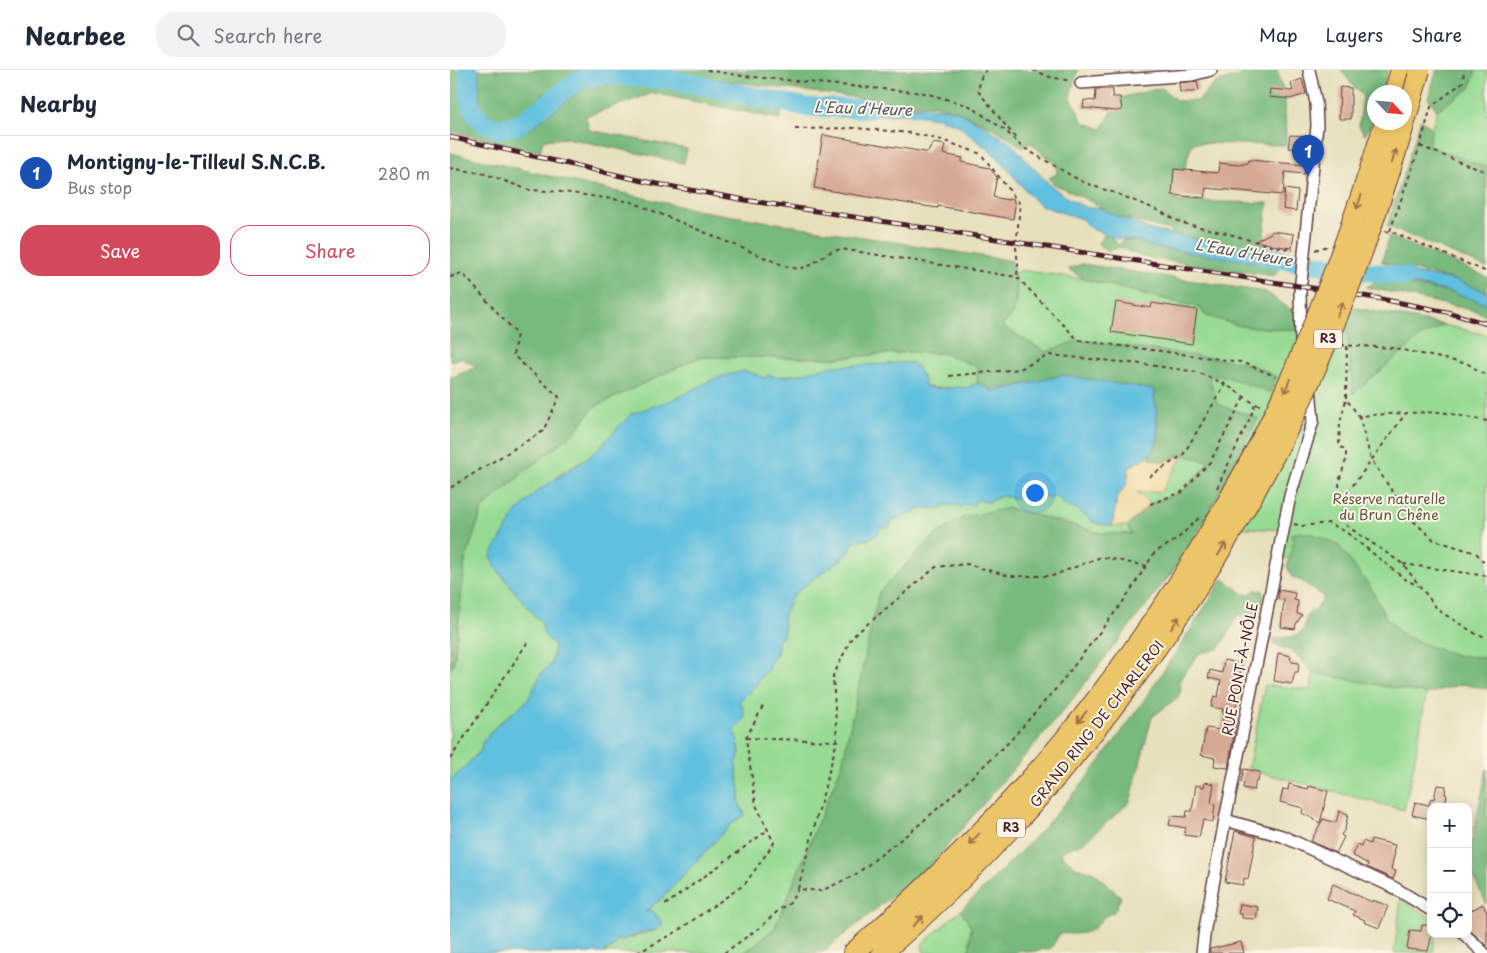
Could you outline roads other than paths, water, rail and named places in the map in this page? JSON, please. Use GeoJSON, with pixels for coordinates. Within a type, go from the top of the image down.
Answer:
{"type":"FeatureCollection","features":[{"type":"Feature","properties":{"kind":"highway"},"geometry":{"type":"LineString","coordinates":[[1396,85],[1401,70]]}},
{"type":"Feature","properties":{"kind":"highway","name":"GRAND RING DE CHARLEROI"},"geometry":{"type":"LineString","coordinates":[[853,953],[958,856],[1055,752],[1112,679],[1146,631],[1226,543],[1295,413],[1330,335],[1387,182],[1420,70]]}},
{"type":"Feature","properties":{"kind":"highway","name":"GRAND RING DE CHARLEROI"},"geometry":{"type":"LineString","coordinates":[[882,953],[909,930],[972,869],[1027,812],[1069,763],[1144,667],[1188,586],[1210,533],[1278,407],[1342,253],[1382,130]]}},
{"type":"Feature","properties":{"kind":"highway"},"geometry":{"type":"LineString","coordinates":[[836,953],[870,925],[898,913]]}},
{"type":"Feature","properties":{"kind":"street"},"geometry":{"type":"LineString","coordinates":[[1081,82],[1192,75],[1211,70]]}},
{"type":"Feature","properties":{"kind":"street","name":"RUE PONT-À-NÔLE"},"geometry":{"type":"LineString","coordinates":[[1202,953],[1225,820],[1290,496],[1313,422],[1311,393],[1301,344],[1300,292],[1317,126],[1316,102],[1308,70]]}},
{"type":"Feature","properties":{"kind":"street"},"geometry":{"type":"LineString","coordinates":[[1225,820],[1282,836],[1393,887],[1427,908]]}},
{"type":"Feature","properties":{"kind":"street"},"geometry":{"type":"LineString","coordinates":[[1468,938],[1484,953]]}},
{"type":"Feature","properties":{"kind":"water"},"geometry":{"type":"Polygon","coordinates":[[[847,104],[873,107],[924,107],[956,111],[1010,143],[1055,189],[1081,205],[1090,208],[1100,207],[1151,230],[1290,257],[1289,267],[1153,247],[1139,241],[1115,238],[1090,228],[1082,219],[1042,206],[1034,200],[997,157],[958,125],[938,118],[908,114],[870,117],[863,115],[853,116],[847,113],[847,104]]]}},
{"type":"Feature","properties":{"kind":"water"},"geometry":{"type":"Polygon","coordinates":[[[1383,268],[1455,280],[1487,292],[1487,304],[1450,292],[1383,278],[1383,268]]]}},
{"type":"Feature","properties":{"kind":"water"},"geometry":{"type":"Polygon","coordinates":[[[913,363],[923,377],[925,386],[934,389],[966,388],[977,383],[989,388],[992,392],[1063,375],[1156,390],[1154,398],[1158,441],[1150,455],[1129,467],[1127,484],[1117,497],[1112,526],[1091,521],[1089,517],[1081,514],[1077,508],[1066,506],[1059,498],[1053,497],[1051,499],[1036,494],[1012,498],[1002,496],[988,502],[978,500],[972,505],[965,504],[959,508],[957,505],[946,505],[939,509],[922,509],[893,520],[889,528],[881,527],[877,534],[867,540],[863,539],[854,543],[850,551],[794,595],[783,615],[783,636],[778,642],[777,653],[769,664],[768,670],[739,702],[743,708],[745,718],[734,730],[738,739],[740,753],[736,765],[740,793],[739,802],[745,815],[733,822],[662,898],[645,912],[652,910],[663,924],[656,930],[617,940],[612,948],[602,953],[450,953],[450,782],[481,750],[482,743],[497,725],[528,700],[542,672],[549,667],[553,657],[554,644],[545,635],[543,623],[495,567],[491,555],[516,513],[536,492],[592,455],[631,414],[677,398],[716,378],[745,371],[765,378],[768,375],[794,375],[837,366],[913,363]]]}},
{"type":"Feature","properties":{"kind":"waterway","name":"L'Eau d'Heure"},"geometry":{"type":"LineString","coordinates":[[468,70],[470,105],[482,122],[499,129],[518,125],[579,80],[601,75],[675,80],[806,107],[872,109]]}},
{"type":"Feature","properties":{"kind":"waterway","name":"L'Eau d'Heure"},"geometry":{"type":"LineString","coordinates":[[1265,257],[1406,277]]}},
{"type":"Feature","properties":{"kind":"railway"},"geometry":{"type":"LineString","coordinates":[[450,137],[652,183],[745,200],[1376,298],[1447,312],[1487,324]]}},
{"type":"Feature","properties":{"kind":"place","name":"Montigny-le-Tilleul S.N.C.B."},"geometry":{"type":"Point","coordinates":[1308,176]}},
{"type":"Feature","properties":{"kind":"park label","name":"Réserve naturelle du Brun Chêne"},"geometry":{"type":"Point","coordinates":[1389,508]}}]}
